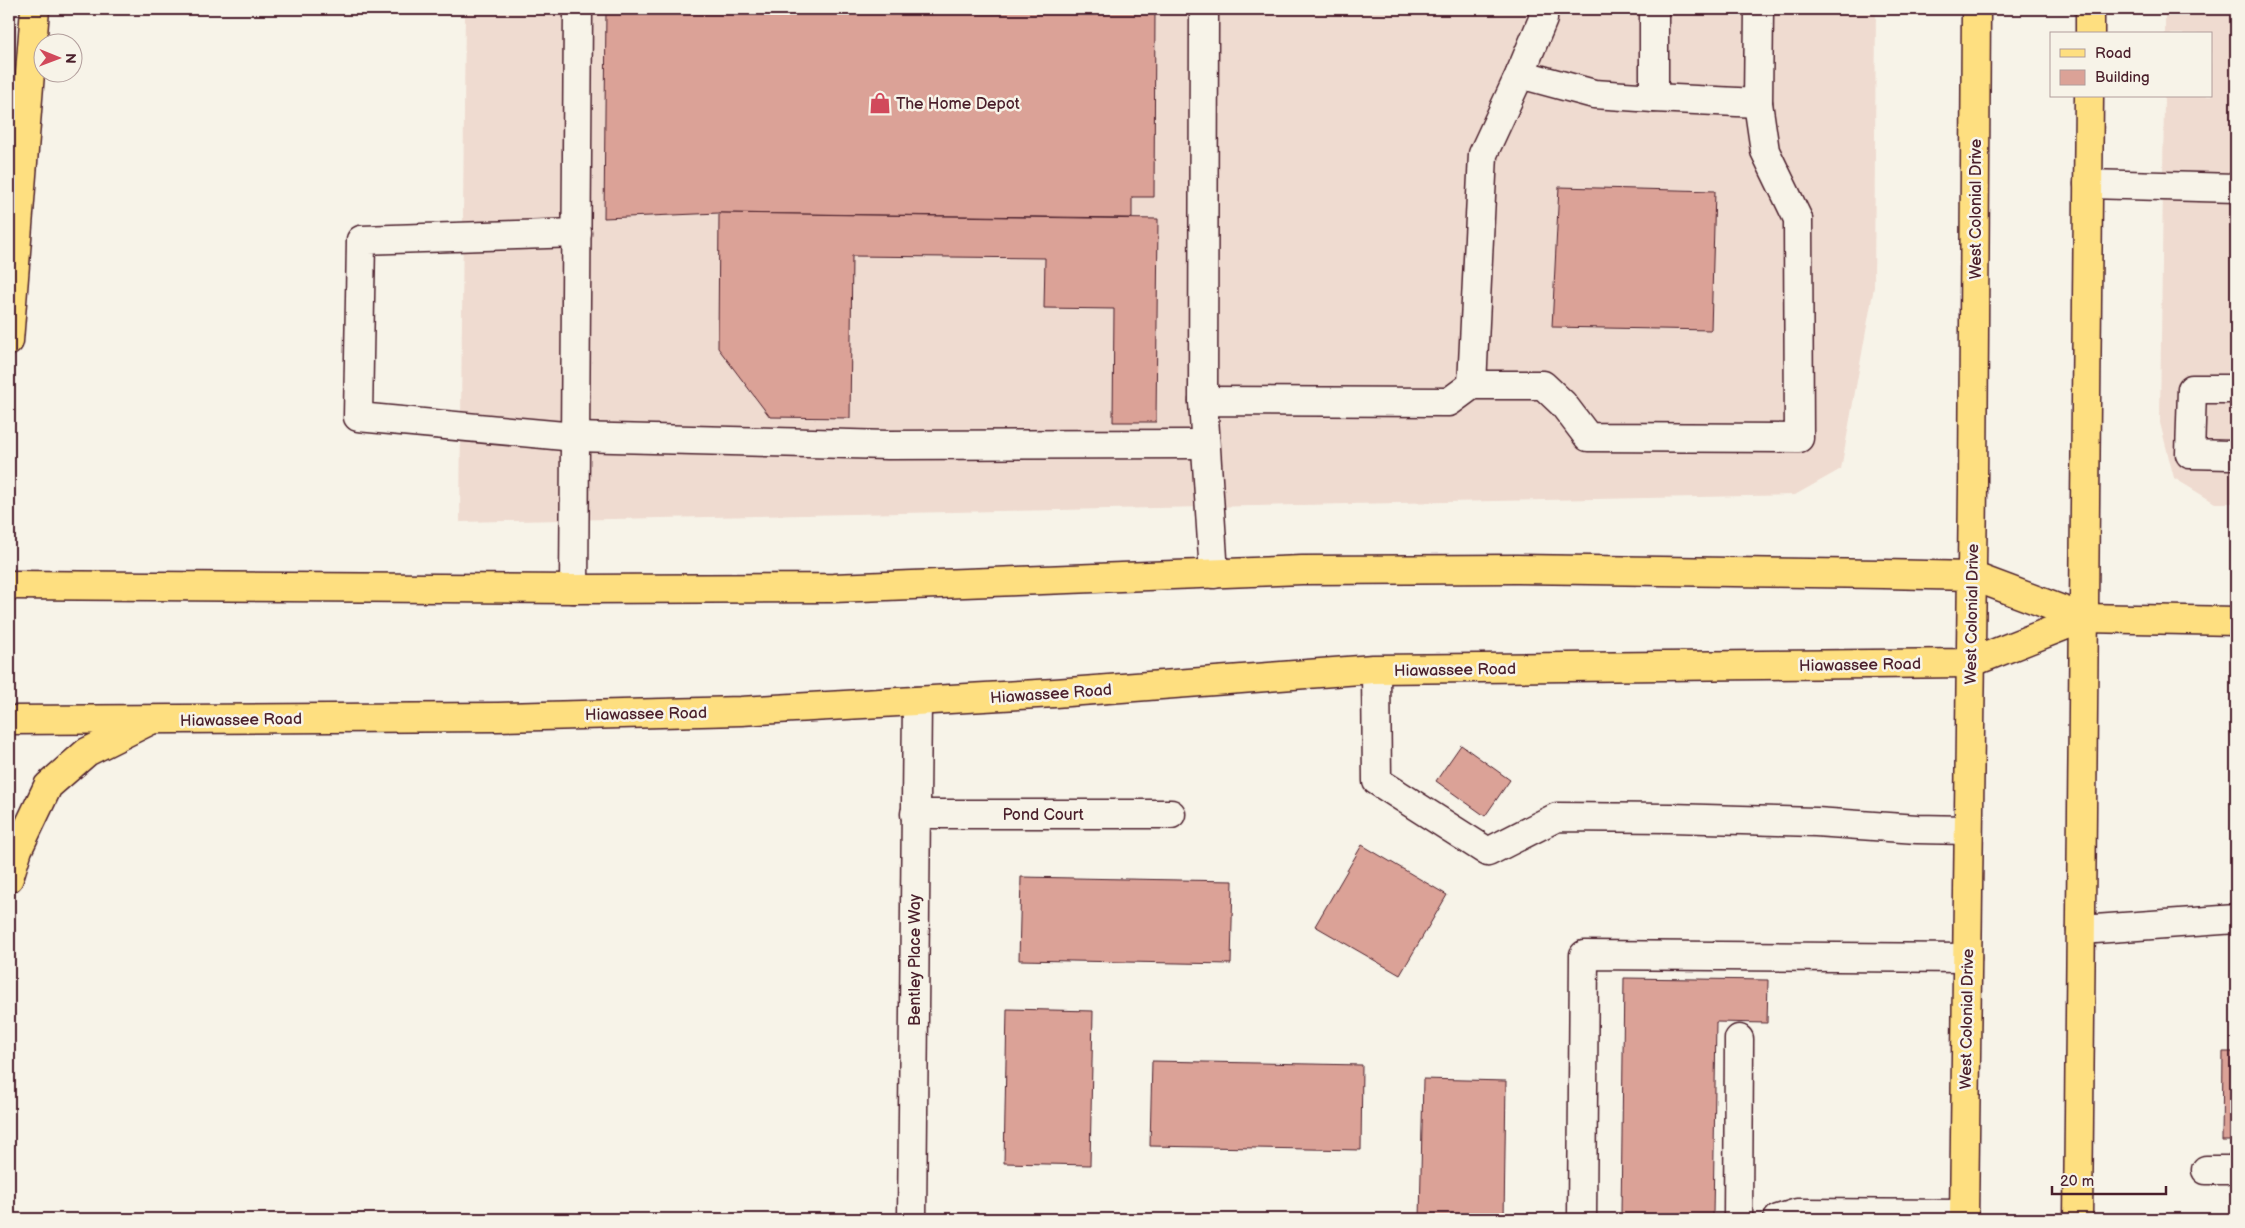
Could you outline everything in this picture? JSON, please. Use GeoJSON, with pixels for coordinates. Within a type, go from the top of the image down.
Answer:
{"type":"FeatureCollection","features":[{"type":"Feature","properties":{"kind":"main road"},"geometry":{"type":"LineString","coordinates":[[9,341],[35,9]]}},
{"type":"Feature","properties":{"kind":"main road","name":"West Colonial Drive"},"geometry":{"type":"LineString","coordinates":[[1964,1217],[1972,576],[1976,9]]}},
{"type":"Feature","properties":{"kind":"main road"},"geometry":{"type":"LineString","coordinates":[[2090,9],[2090,32]]}},
{"type":"Feature","properties":{"kind":"main road"},"geometry":{"type":"LineString","coordinates":[[2078,1219],[2089,98]]}},
{"type":"Feature","properties":{"kind":"main road","name":"Hiawassee Road"},"geometry":{"type":"LineString","coordinates":[[9,585],[574,589],[833,588],[1302,570],[1517,569],[1972,576],[2084,618],[2236,621]]}},
{"type":"Feature","properties":{"kind":"main road","name":"Hiawassee Road"},"geometry":{"type":"LineString","coordinates":[[9,720],[150,720],[731,712],[1376,670],[1970,663],[2084,618]]}},
{"type":"Feature","properties":{"kind":"main road"},"geometry":{"type":"LineString","coordinates":[[9,878],[18,850],[48,786],[87,752],[150,720]]}},
{"type":"Feature","properties":{"kind":"street"},"geometry":{"type":"LineString","coordinates":[[574,589],[578,233],[578,9]]}},
{"type":"Feature","properties":{"kind":"street"},"geometry":{"type":"LineString","coordinates":[[1204,9],[1203,400],[1214,574]]}},
{"type":"Feature","properties":{"kind":"street"},"geometry":{"type":"LineString","coordinates":[[1472,385],[1483,154],[1520,74],[1543,19],[1544,9]]}},
{"type":"Feature","properties":{"kind":"street"},"geometry":{"type":"LineString","coordinates":[[1654,9],[1654,98]]}},
{"type":"Feature","properties":{"kind":"street"},"geometry":{"type":"LineString","coordinates":[[1203,400],[1449,402],[1472,385],[1543,385],[1563,404],[1588,437],[1799,438],[1798,219],[1765,150],[1758,103],[1759,9]]}},
{"type":"Feature","properties":{"kind":"street"},"geometry":{"type":"LineString","coordinates":[[1520,74],[1594,94],[1758,103]]}},
{"type":"Feature","properties":{"kind":"street"},"geometry":{"type":"LineString","coordinates":[[2088,184],[2236,188]]}},
{"type":"Feature","properties":{"kind":"street"},"geometry":{"type":"LineString","coordinates":[[578,233],[361,240],[358,417],[575,437],[888,445],[1205,444]]}},
{"type":"Feature","properties":{"kind":"street"},"geometry":{"type":"LineString","coordinates":[[2230,455],[2190,454],[2192,389],[2236,389]]}},
{"type":"Feature","properties":{"kind":"street"},"geometry":{"type":"LineString","coordinates":[[1376,670],[1377,781],[1488,852],[1557,817],[1816,822],[1917,829],[1968,830]]}},
{"type":"Feature","properties":{"kind":"street","name":"Bentley Place Way"},"geometry":{"type":"LineString","coordinates":[[912,1219],[916,701]]}},
{"type":"Feature","properties":{"kind":"street","name":"Pond Court"},"geometry":{"type":"LineString","coordinates":[[914,814],[1171,814]]}},
{"type":"Feature","properties":{"kind":"street"},"geometry":{"type":"LineString","coordinates":[[2082,930],[2236,919]]}},
{"type":"Feature","properties":{"kind":"street"},"geometry":{"type":"LineString","coordinates":[[1582,1219],[1584,955],[1967,958]]}},
{"type":"Feature","properties":{"kind":"street"},"geometry":{"type":"LineString","coordinates":[[1738,1219],[1739,1039]]}},
{"type":"Feature","properties":{"kind":"street"},"geometry":{"type":"LineString","coordinates":[[2206,1170],[2236,1170]]}},
{"type":"Feature","properties":{"kind":"street"},"geometry":{"type":"LineString","coordinates":[[1778,1219],[1797,1213],[1964,1217]]}},
{"type":"Feature","properties":{"kind":"shaded area"},"geometry":{"type":"Polygon","coordinates":[[[465,9],[1876,9],[1874,287],[1841,469],[1795,495],[460,522],[465,9]]]}},
{"type":"Feature","properties":{"kind":"shaded area"},"geometry":{"type":"Polygon","coordinates":[[[2165,9],[2236,9],[2236,503],[2215,503],[2174,478],[2160,423],[2164,98],[2212,98],[2212,32],[2165,32],[2165,9]]]}},
{"type":"Feature","properties":{"kind":"building","name":"The Home Depot"},"geometry":{"type":"Polygon","coordinates":[[[606,9],[1155,9],[1154,197],[1132,197],[1132,218],[719,213],[604,218],[606,9]]]}},
{"type":"Feature","properties":{"kind":"building"},"geometry":{"type":"Polygon","coordinates":[[[1559,187],[1715,191],[1711,330],[1552,327],[1559,187]]]}},
{"type":"Feature","properties":{"kind":"building"},"geometry":{"type":"Polygon","coordinates":[[[719,213],[1158,219],[1156,422],[1113,422],[1114,309],[1044,308],[1045,258],[852,256],[850,418],[770,417],[718,348],[719,213]]]}},
{"type":"Feature","properties":{"kind":"building"},"geometry":{"type":"Polygon","coordinates":[[[1461,745],[1510,780],[1485,816],[1436,781],[1461,745]]]}},
{"type":"Feature","properties":{"kind":"building"},"geometry":{"type":"Polygon","coordinates":[[[1362,845],[1447,895],[1400,975],[1315,926],[1362,845]]]}},
{"type":"Feature","properties":{"kind":"building"},"geometry":{"type":"Polygon","coordinates":[[[1021,877],[1233,881],[1231,964],[1019,960],[1021,877]]]}},
{"type":"Feature","properties":{"kind":"building"},"geometry":{"type":"Polygon","coordinates":[[[1624,978],[1768,980],[1767,1023],[1716,1022],[1713,1216],[1621,1215],[1624,978]]]}},
{"type":"Feature","properties":{"kind":"building"},"geometry":{"type":"Polygon","coordinates":[[[1007,1009],[1093,1011],[1090,1165],[1004,1163],[1007,1009]]]}},
{"type":"Feature","properties":{"kind":"building"},"geometry":{"type":"Polygon","coordinates":[[[2223,1052],[2236,1052],[2236,1141],[2222,1141],[2223,1052]]]}},
{"type":"Feature","properties":{"kind":"building"},"geometry":{"type":"Polygon","coordinates":[[[1152,1061],[1362,1065],[1361,1150],[1150,1146],[1152,1061]]]}},
{"type":"Feature","properties":{"kind":"building"},"geometry":{"type":"Polygon","coordinates":[[[1423,1079],[1506,1081],[1504,1219],[1420,1219],[1423,1079]]]}},
{"type":"Feature","properties":{"kind":"place","name":"The Home Depot"},"geometry":{"type":"Point","coordinates":[880,103]}}]}
